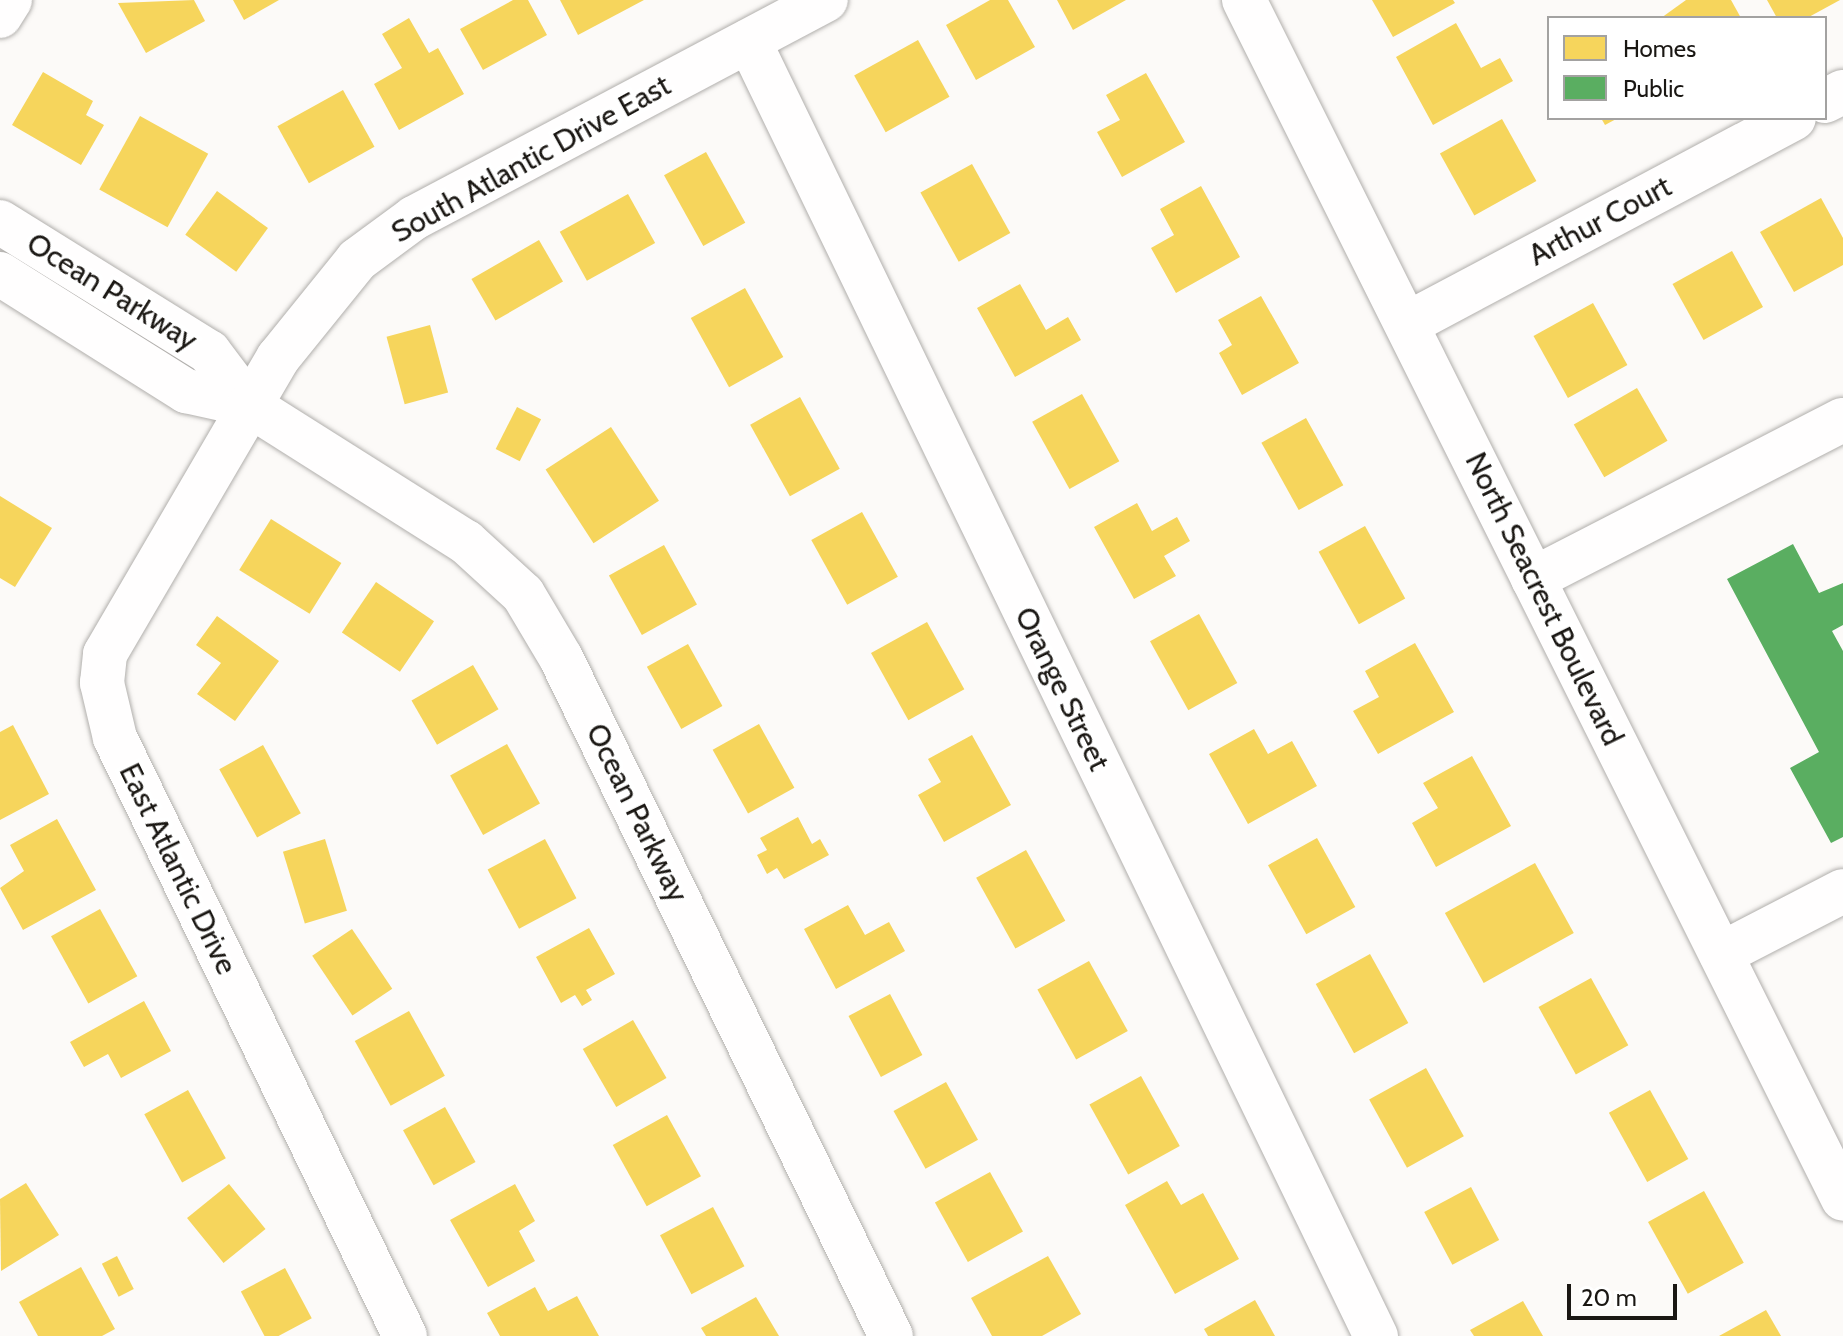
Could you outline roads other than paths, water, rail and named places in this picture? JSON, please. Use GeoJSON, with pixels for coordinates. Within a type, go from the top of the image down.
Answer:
{"type":"FeatureCollection","features":[{"type":"Feature","properties":{"kind":"street"},"geometry":{"type":"LineString","coordinates":[[0,16],[10,0]]}},
{"type":"Feature","properties":{"kind":"street","name":"South Atlantic Drive East"},"geometry":{"type":"LineString","coordinates":[[249,405],[328,289],[382,239],[826,0]]}},
{"type":"Feature","properties":{"kind":"street","name":"North Seacrest Boulevard"},"geometry":{"type":"LineString","coordinates":[[1244,0],[1843,1199]]}},
{"type":"Feature","properties":{"kind":"street","name":"Orange Street"},"geometry":{"type":"LineString","coordinates":[[749,41],[1376,1336]]}},
{"type":"Feature","properties":{"kind":"street","name":"Arthur Court"},"geometry":{"type":"LineString","coordinates":[[1407,324],[1790,120]]}},
{"type":"Feature","properties":{"kind":"street","name":"Ocean Parkway"},"geometry":{"type":"LineString","coordinates":[[0,222],[209,352],[249,405]]}},
{"type":"Feature","properties":{"kind":"street","name":"Ocean Parkway"},"geometry":{"type":"LineString","coordinates":[[0,274],[186,391],[249,405],[466,542],[523,594],[561,658],[891,1336]]}},
{"type":"Feature","properties":{"kind":"street","name":"East Atlantic Drive"},"geometry":{"type":"LineString","coordinates":[[249,405],[115,627],[102,683],[105,711],[405,1336]]}},
{"type":"Feature","properties":{"kind":"street"},"geometry":{"type":"LineString","coordinates":[[1533,579],[1843,420]]}},
{"type":"Feature","properties":{"kind":"street"},"geometry":{"type":"LineString","coordinates":[[1721,954],[1843,891]]}}]}
